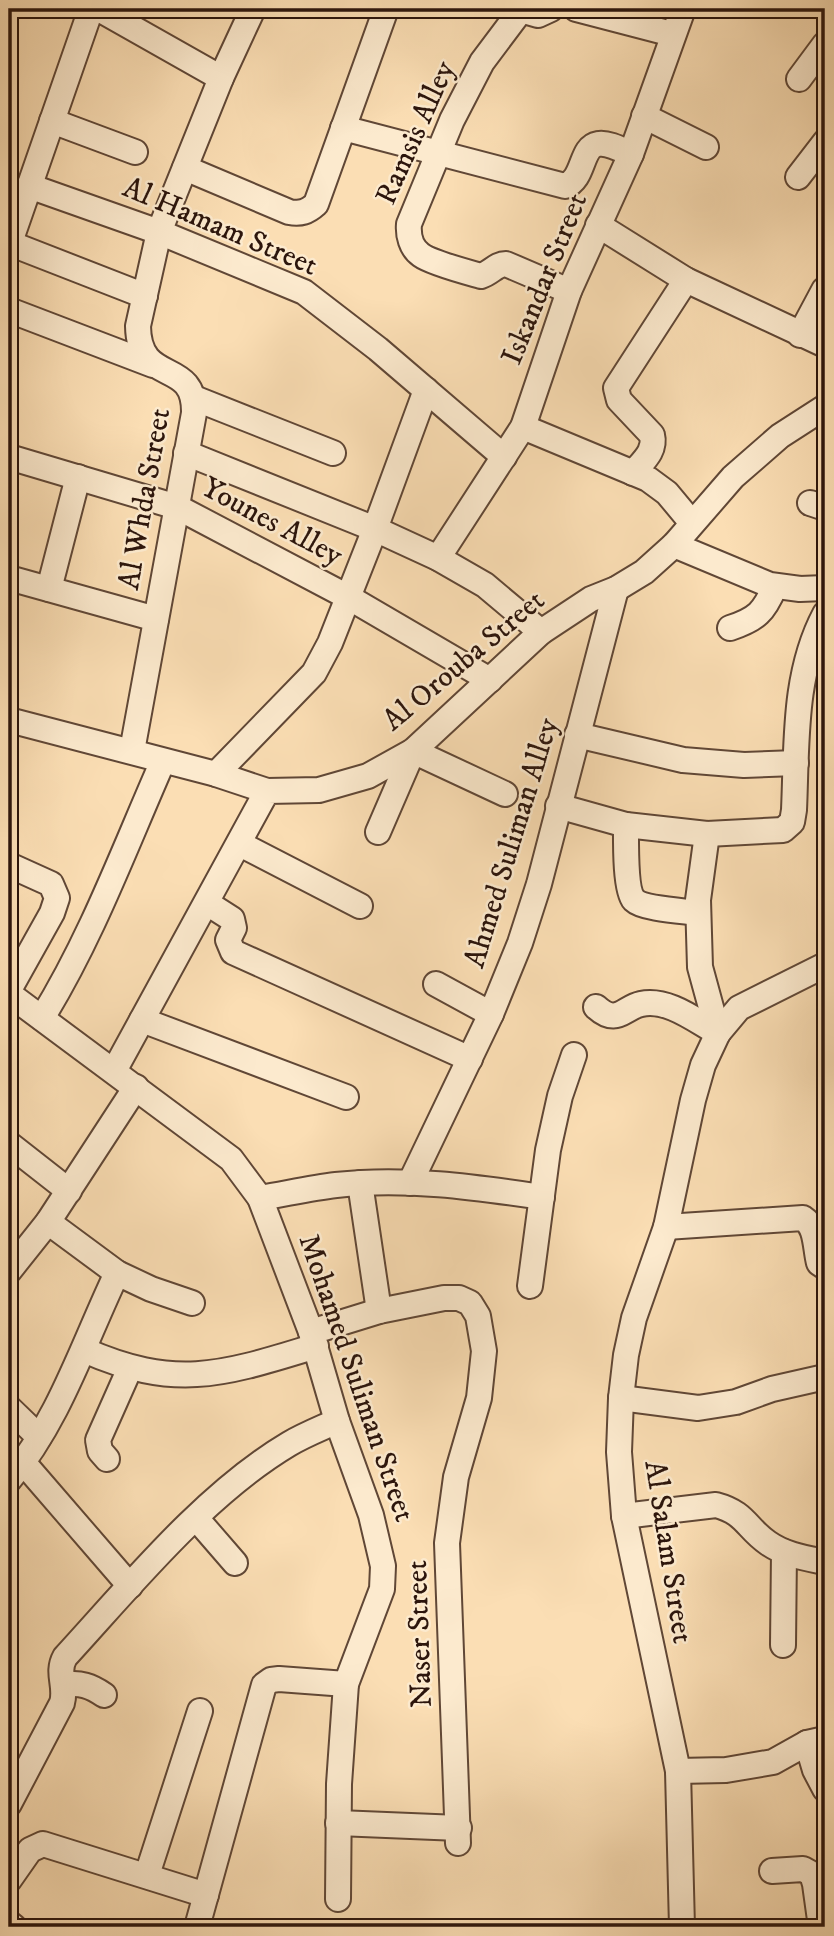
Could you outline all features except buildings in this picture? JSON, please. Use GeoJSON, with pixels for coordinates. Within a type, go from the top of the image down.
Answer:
{"type":"FeatureCollection","features":[{"type":"Feature","properties":{"kind":"street"},"geometry":{"type":"LineString","coordinates":[[91,9],[9,244],[145,296]]}},
{"type":"Feature","properties":{"kind":"street"},"geometry":{"type":"LineString","coordinates":[[99,9],[221,78]]}},
{"type":"Feature","properties":{"kind":"street","name":"Al Whda Street"},"geometry":{"type":"LineString","coordinates":[[132,751],[194,413],[194,398],[188,385],[176,375],[153,365],[144,354],[138,326],[159,232],[221,78],[253,9]]}},
{"type":"Feature","properties":{"kind":"street"},"geometry":{"type":"LineString","coordinates":[[185,168],[289,212],[308,211],[316,204],[386,9]]}},
{"type":"Feature","properties":{"kind":"street"},"geometry":{"type":"LineString","coordinates":[[519,9],[538,15],[551,9]]}},
{"type":"Feature","properties":{"kind":"street","name":"Ramsis Alley"},"geometry":{"type":"LineString","coordinates":[[519,9],[482,62],[452,120],[409,224],[411,241],[421,256],[481,276],[499,264],[506,264],[569,291]]}},
{"type":"Feature","properties":{"kind":"street"},"geometry":{"type":"LineString","coordinates":[[576,9],[672,34]]}},
{"type":"Feature","properties":{"kind":"street","name":"Iskandar Street"},"geometry":{"type":"LineString","coordinates":[[438,558],[523,427],[569,291],[631,154],[683,9]]}},
{"type":"Feature","properties":{"kind":"street"},"geometry":{"type":"LineString","coordinates":[[799,79],[825,44]]}},
{"type":"Feature","properties":{"kind":"street"},"geometry":{"type":"LineString","coordinates":[[644,116],[706,147]]}},
{"type":"Feature","properties":{"kind":"street"},"geometry":{"type":"LineString","coordinates":[[52,121],[135,152]]}},
{"type":"Feature","properties":{"kind":"street"},"geometry":{"type":"LineString","coordinates":[[343,128],[565,186],[576,179],[591,147],[606,144],[631,154]]}},
{"type":"Feature","properties":{"kind":"street"},"geometry":{"type":"LineString","coordinates":[[798,177],[825,142]]}},
{"type":"Feature","properties":{"kind":"street","name":"Al Hamam Street"},"geometry":{"type":"LineString","coordinates":[[29,186],[159,232],[304,292],[504,457]]}},
{"type":"Feature","properties":{"kind":"street"},"geometry":{"type":"LineString","coordinates":[[598,225],[686,280],[825,345]]}},
{"type":"Feature","properties":{"kind":"street"},"geometry":{"type":"LineString","coordinates":[[633,473],[652,450],[652,435],[619,400],[616,388],[686,280]]}},
{"type":"Feature","properties":{"kind":"street"},"geometry":{"type":"LineString","coordinates":[[800,335],[824,290]]}},
{"type":"Feature","properties":{"kind":"street"},"geometry":{"type":"LineString","coordinates":[[9,310],[153,365]]}},
{"type":"Feature","properties":{"kind":"street"},"geometry":{"type":"LineString","coordinates":[[216,774],[314,673],[330,643],[426,390]]}},
{"type":"Feature","properties":{"kind":"street"},"geometry":{"type":"LineString","coordinates":[[194,398],[333,453]]}},
{"type":"Feature","properties":{"kind":"street","name":"Al Orouba Street"},"geometry":{"type":"LineString","coordinates":[[10,723],[132,751],[267,791],[319,790],[368,776],[413,751],[541,632],[591,599],[616,589],[644,572],[674,545],[733,477],[780,436],[825,407]]}},
{"type":"Feature","properties":{"kind":"street"},"geometry":{"type":"LineString","coordinates":[[523,427],[648,480],[667,493],[692,523]]}},
{"type":"Feature","properties":{"kind":"street"},"geometry":{"type":"LineString","coordinates":[[186,453],[375,529],[438,558],[485,585],[541,632]]}},
{"type":"Feature","properties":{"kind":"street","name":"Younes Alley"},"geometry":{"type":"LineString","coordinates":[[9,457],[177,507],[348,597],[490,680]]}},
{"type":"Feature","properties":{"kind":"street"},"geometry":{"type":"LineString","coordinates":[[49,589],[78,477]]}},
{"type":"Feature","properties":{"kind":"street"},"geometry":{"type":"LineString","coordinates":[[674,545],[775,586],[825,588]]}},
{"type":"Feature","properties":{"kind":"street"},"geometry":{"type":"LineString","coordinates":[[9,578],[156,619]]}},
{"type":"Feature","properties":{"kind":"street"},"geometry":{"type":"LineString","coordinates":[[730,628],[750,622],[766,606],[775,586]]}},
{"type":"Feature","properties":{"kind":"street","name":"Ahmed Suliman Alley"},"geometry":{"type":"LineString","coordinates":[[410,1183],[492,1014],[520,943],[539,884],[616,589]]}},
{"type":"Feature","properties":{"kind":"street"},"geometry":{"type":"LineString","coordinates":[[558,806],[625,825],[706,834],[783,830],[792,822],[797,717],[803,671],[825,614]]}},
{"type":"Feature","properties":{"kind":"street"},"geometry":{"type":"LineString","coordinates":[[577,735],[683,760],[744,765],[796,763]]}},
{"type":"Feature","properties":{"kind":"street"},"geometry":{"type":"LineString","coordinates":[[379,832],[413,751],[505,794]]}},
{"type":"Feature","properties":{"kind":"street"},"geometry":{"type":"LineString","coordinates":[[42,1018],[65,982],[83,944],[163,761]]}},
{"type":"Feature","properties":{"kind":"street"},"geometry":{"type":"LineString","coordinates":[[114,1071],[267,791]]}},
{"type":"Feature","properties":{"kind":"street"},"geometry":{"type":"LineString","coordinates":[[625,825],[629,890],[634,900],[644,905],[698,913]]}},
{"type":"Feature","properties":{"kind":"street"},"geometry":{"type":"LineString","coordinates":[[706,834],[698,913],[700,967],[718,1034]]}},
{"type":"Feature","properties":{"kind":"street"},"geometry":{"type":"LineString","coordinates":[[240,844],[360,906]]}},
{"type":"Feature","properties":{"kind":"street"},"geometry":{"type":"LineString","coordinates":[[9,865],[51,884],[57,898],[52,913],[9,992]]}},
{"type":"Feature","properties":{"kind":"street"},"geometry":{"type":"LineString","coordinates":[[207,903],[232,919],[234,929],[228,940],[233,952],[470,1059]]}},
{"type":"Feature","properties":{"kind":"street","name":"Al Salam Street"},"geometry":{"type":"LineString","coordinates":[[682,1927],[678,1771],[624,1516],[620,1452],[621,1398],[626,1355],[634,1318],[666,1227],[703,1065],[718,1034],[739,1008],[825,965]]}},
{"type":"Feature","properties":{"kind":"street"},"geometry":{"type":"LineString","coordinates":[[436,985],[492,1014]]}},
{"type":"Feature","properties":{"kind":"street","name":"Mohamed Suliman Street"},"geometry":{"type":"LineString","coordinates":[[9,992],[231,1159],[248,1178],[260,1198],[313,1339],[337,1420],[371,1515],[383,1566],[382,1589],[346,1685],[338,1824],[338,1899]]}},
{"type":"Feature","properties":{"kind":"street"},"geometry":{"type":"LineString","coordinates":[[596,1007],[613,1015],[625,1014],[641,1004],[673,1007],[718,1034]]}},
{"type":"Feature","properties":{"kind":"street"},"geometry":{"type":"LineString","coordinates":[[142,1020],[346,1097]]}},
{"type":"Feature","properties":{"kind":"street"},"geometry":{"type":"LineString","coordinates":[[530,1286],[548,1150],[560,1096],[574,1055]]}},
{"type":"Feature","properties":{"kind":"street"},"geometry":{"type":"LineString","coordinates":[[9,1270],[48,1222],[136,1087]]}},
{"type":"Feature","properties":{"kind":"street"},"geometry":{"type":"LineString","coordinates":[[9,1143],[69,1191]]}},
{"type":"Feature","properties":{"kind":"street"},"geometry":{"type":"LineString","coordinates":[[260,1198],[360,1183],[476,1187],[542,1197]]}},
{"type":"Feature","properties":{"kind":"street"},"geometry":{"type":"LineString","coordinates":[[84,1350],[130,1368],[156,1374],[197,1375],[238,1369],[379,1311],[360,1183]]}},
{"type":"Feature","properties":{"kind":"street"},"geometry":{"type":"LineString","coordinates":[[666,1227],[803,1217],[812,1227],[819,1264],[825,1267]]}},
{"type":"Feature","properties":{"kind":"street"},"geometry":{"type":"LineString","coordinates":[[48,1222],[117,1273],[151,1289],[192,1303]]}},
{"type":"Feature","properties":{"kind":"street"},"geometry":{"type":"LineString","coordinates":[[117,1273],[84,1350],[39,1437],[15,1471],[130,1586]]}},
{"type":"Feature","properties":{"kind":"street","name":"Naser Street"},"geometry":{"type":"LineString","coordinates":[[338,1824],[458,1835],[447,1543],[456,1477],[479,1398],[484,1351],[478,1316],[470,1303],[459,1298],[444,1298],[379,1311]]}},
{"type":"Feature","properties":{"kind":"street"},"geometry":{"type":"LineString","coordinates":[[107,1459],[100,1451],[98,1440],[130,1368]]}},
{"type":"Feature","properties":{"kind":"street"},"geometry":{"type":"LineString","coordinates":[[621,1398],[698,1408],[736,1402],[772,1389],[825,1377]]}},
{"type":"Feature","properties":{"kind":"street"},"geometry":{"type":"LineString","coordinates":[[9,1408],[39,1437]]}},
{"type":"Feature","properties":{"kind":"street"},"geometry":{"type":"LineString","coordinates":[[9,1804],[62,1703],[64,1685],[60,1665],[65,1657],[196,1518],[246,1473],[290,1443],[337,1420]]}},
{"type":"Feature","properties":{"kind":"street"},"geometry":{"type":"LineString","coordinates":[[624,1516],[716,1505],[731,1509],[743,1517],[766,1542],[784,1552],[825,1562]]}},
{"type":"Feature","properties":{"kind":"street"},"geometry":{"type":"LineString","coordinates":[[196,1518],[234,1563]]}},
{"type":"Feature","properties":{"kind":"street"},"geometry":{"type":"LineString","coordinates":[[783,1645],[784,1552]]}},
{"type":"Feature","properties":{"kind":"street"},"geometry":{"type":"LineString","coordinates":[[197,1927],[264,1685],[279,1679],[346,1685]]}},
{"type":"Feature","properties":{"kind":"street"},"geometry":{"type":"LineString","coordinates":[[64,1685],[85,1685],[104,1695]]}},
{"type":"Feature","properties":{"kind":"street"},"geometry":{"type":"LineString","coordinates":[[147,1875],[200,1711]]}},
{"type":"Feature","properties":{"kind":"street"},"geometry":{"type":"LineString","coordinates":[[678,1771],[726,1770],[773,1762],[816,1741],[815,1770],[825,1789]]}},
{"type":"Feature","properties":{"kind":"street"},"geometry":{"type":"LineString","coordinates":[[9,1880],[30,1850],[43,1844],[206,1895]]}},
{"type":"Feature","properties":{"kind":"street"},"geometry":{"type":"LineString","coordinates":[[772,1871],[803,1869],[812,1874],[821,1927]]}},
{"type":"Feature","properties":{"kind":"street"},"geometry":{"type":"LineString","coordinates":[[9,1923],[14,1927]]}}]}
